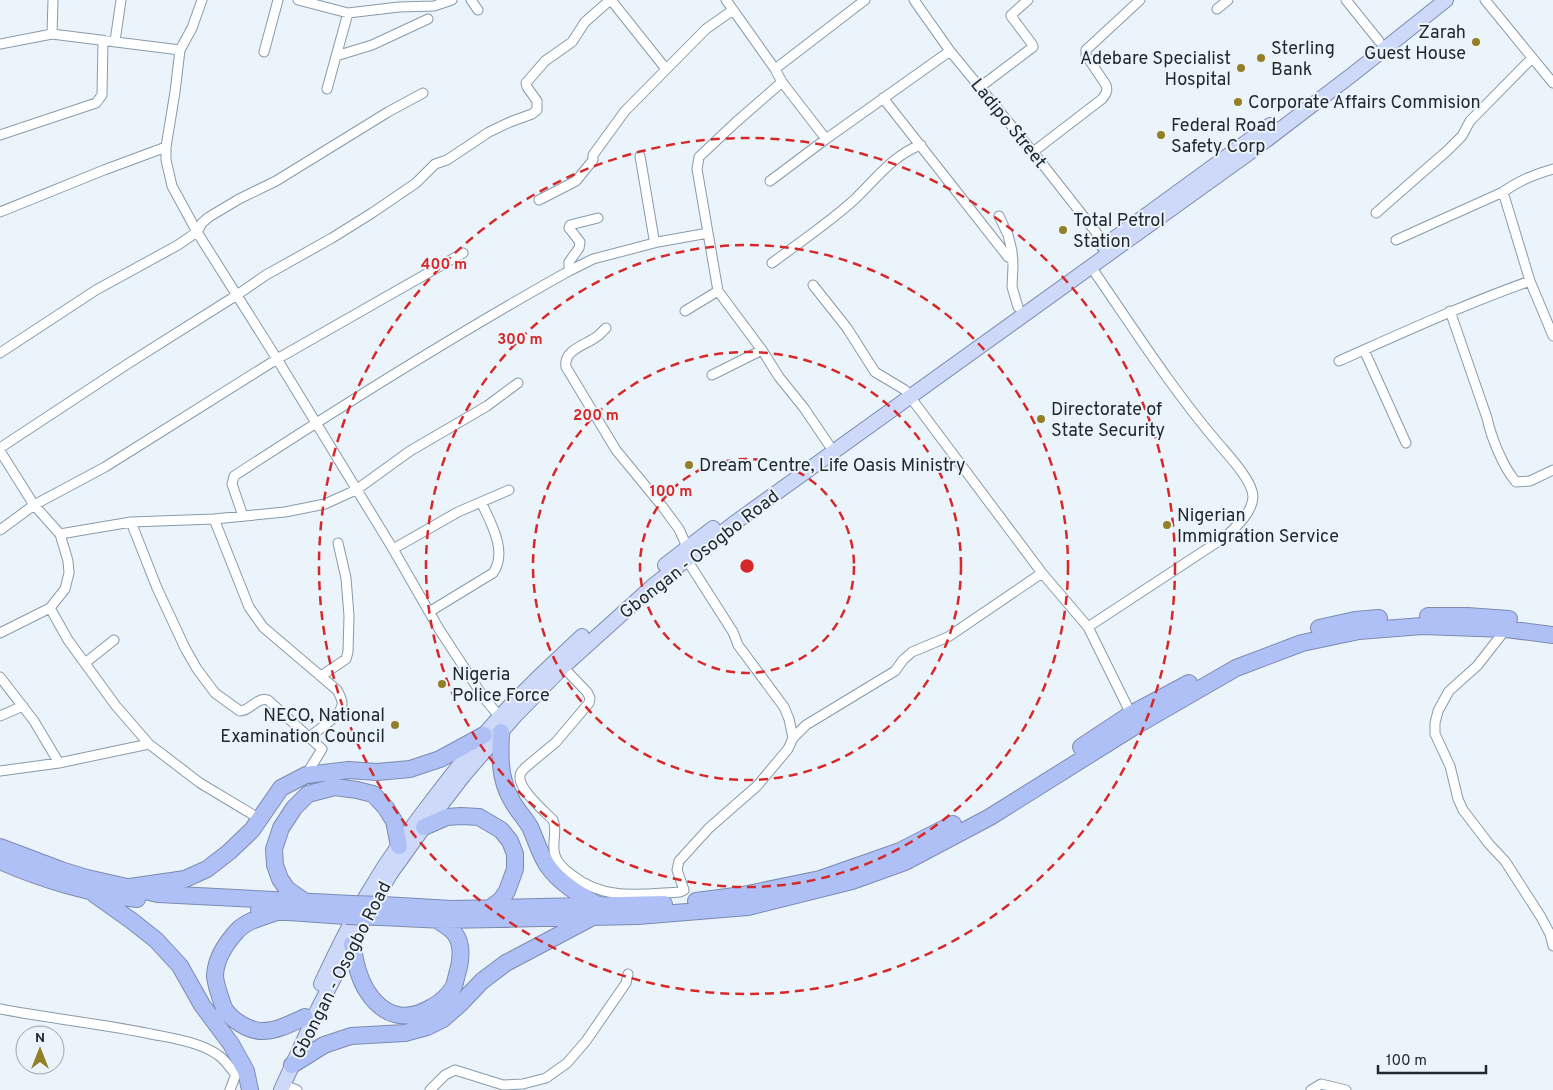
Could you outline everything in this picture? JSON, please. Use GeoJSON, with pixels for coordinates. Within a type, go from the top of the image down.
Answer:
{"type":"FeatureCollection","features":[{"type":"Feature","properties":{"kind":"highway"},"geometry":{"type":"LineString","coordinates":[[382,911],[437,920],[595,911],[677,904],[743,895],[820,879],[900,851],[981,809],[1092,741],[1131,714],[1236,657],[1300,633],[1355,620],[1421,616],[1467,616],[1553,624]]}},
{"type":"Feature","properties":{"kind":"highway"},"geometry":{"type":"LineString","coordinates":[[0,861],[20,870],[90,891],[151,901],[279,911],[490,908],[595,911],[638,916],[748,907],[852,881],[905,862],[990,817],[1132,728],[1236,668],[1302,643],[1359,631],[1422,626],[1506,629],[1553,635]]}},
{"type":"Feature","properties":{"kind":"highway"},"geometry":{"type":"LineString","coordinates":[[501,724],[501,764],[505,786],[511,799],[529,827],[548,867],[595,911]]}},
{"type":"Feature","properties":{"kind":"highway"},"geometry":{"type":"LineString","coordinates":[[130,887],[185,879],[207,869],[229,852],[252,830],[281,788],[306,775],[349,770],[377,772],[410,770],[440,759],[484,735]]}},
{"type":"Feature","properties":{"kind":"highway"},"geometry":{"type":"LineString","coordinates":[[304,901],[287,888],[280,879],[275,865],[274,849],[280,828],[294,808],[308,794],[335,787],[373,794],[386,808],[394,821],[398,846]]}},
{"type":"Feature","properties":{"kind":"highway"},"geometry":{"type":"LineString","coordinates":[[424,827],[447,817],[479,817],[501,830],[510,841],[515,854],[515,869],[507,891],[501,900],[490,908]]}},
{"type":"Feature","properties":{"kind":"highway"},"geometry":{"type":"LineString","coordinates":[[0,847],[61,870],[158,894],[304,901],[349,910]]}},
{"type":"Feature","properties":{"kind":"highway"},"geometry":{"type":"LineString","coordinates":[[90,891],[156,940],[180,966],[202,1005],[231,1044],[246,1071],[250,1090]]}},
{"type":"Feature","properties":{"kind":"highway"},"geometry":{"type":"LineString","coordinates":[[279,911],[246,924],[237,930],[220,957],[215,976],[225,1010],[250,1029],[261,1031],[274,1030],[305,1017]]}},
{"type":"Feature","properties":{"kind":"highway"},"geometry":{"type":"LineString","coordinates":[[292,1065],[324,1045],[351,1036],[405,1033],[443,1019],[482,981],[506,962],[595,911]]}},
{"type":"Feature","properties":{"kind":"highway"},"geometry":{"type":"LineString","coordinates":[[352,944],[358,971],[366,990],[374,1000],[379,1006],[388,1011],[403,1016],[411,1016],[424,1012],[436,1005],[445,998],[454,986],[460,962],[460,946],[456,934],[437,920]]}},
{"type":"Feature","properties":{"kind":"main road","name":"Gbongan - Osogbo Road"},"geometry":{"type":"LineString","coordinates":[[278,1088],[305,1017],[359,908],[398,846],[444,784],[484,735],[501,724],[687,553],[741,519],[907,394],[1018,307],[1329,82],[1430,0]]}},
{"type":"Feature","properties":{"kind":"main road","name":"Gbongan - Osogbo Road"},"geometry":{"type":"LineString","coordinates":[[278,1088],[292,1065],[318,1009],[369,910],[391,873],[501,724],[552,664],[617,605],[829,445],[907,394],[1091,267],[1264,142],[1446,0]]}},
{"type":"Feature","properties":{"kind":"street"},"geometry":{"type":"LineString","coordinates":[[52,34],[54,0]]}},
{"type":"Feature","properties":{"kind":"street"},"geometry":{"type":"LineString","coordinates":[[115,42],[121,0]]}},
{"type":"Feature","properties":{"kind":"street"},"geometry":{"type":"LineString","coordinates":[[202,0],[192,28],[180,50],[166,147],[166,160],[172,186],[197,232],[277,358],[429,612],[501,724]]}},
{"type":"Feature","properties":{"kind":"street"},"geometry":{"type":"LineString","coordinates":[[264,52],[278,0]]}},
{"type":"Feature","properties":{"kind":"street"},"geometry":{"type":"LineString","coordinates":[[298,0],[348,13],[452,0]]}},
{"type":"Feature","properties":{"kind":"street"},"geometry":{"type":"LineString","coordinates":[[471,0],[478,10]]}},
{"type":"Feature","properties":{"kind":"street"},"geometry":{"type":"LineString","coordinates":[[0,633],[50,608],[65,590],[68,580],[68,561],[60,534],[34,505],[0,450],[129,363],[266,275],[372,213],[416,183],[435,164],[447,160],[489,132],[537,110],[537,101],[527,87],[526,82],[528,79],[545,60],[572,42],[585,22],[611,0],[666,69]]}},
{"type":"Feature","properties":{"kind":"street"},"geometry":{"type":"LineString","coordinates":[[726,0],[782,82],[826,139]]}},
{"type":"Feature","properties":{"kind":"street","name":"Ladipo Street"},"geometry":{"type":"LineString","coordinates":[[914,0],[950,51],[1106,245]]}},
{"type":"Feature","properties":{"kind":"street"},"geometry":{"type":"LineString","coordinates":[[980,87],[1033,47],[1011,16],[1028,0]]}},
{"type":"Feature","properties":{"kind":"street"},"geometry":{"type":"LineString","coordinates":[[1032,152],[1105,95],[1108,89],[1106,84],[1086,55],[1086,50],[1140,0]]}},
{"type":"Feature","properties":{"kind":"street"},"geometry":{"type":"LineString","coordinates":[[1217,9],[1228,0]]}},
{"type":"Feature","properties":{"kind":"street"},"geometry":{"type":"LineString","coordinates":[[1346,0],[1379,42]]}},
{"type":"Feature","properties":{"kind":"street"},"geometry":{"type":"LineString","coordinates":[[1485,0],[1552,81]]}},
{"type":"Feature","properties":{"kind":"street"},"geometry":{"type":"LineString","coordinates":[[774,69],[861,1]]}},
{"type":"Feature","properties":{"kind":"street"},"geometry":{"type":"LineString","coordinates":[[540,200],[576,181],[593,160],[593,155],[625,112],[706,29],[733,10]]}},
{"type":"Feature","properties":{"kind":"street"},"geometry":{"type":"LineString","coordinates":[[327,89],[348,13]]}},
{"type":"Feature","properties":{"kind":"street"},"geometry":{"type":"LineString","coordinates":[[336,56],[372,45],[428,19]]}},
{"type":"Feature","properties":{"kind":"street"},"geometry":{"type":"LineString","coordinates":[[0,44],[52,34],[180,50]]}},
{"type":"Feature","properties":{"kind":"street"},"geometry":{"type":"LineString","coordinates":[[0,135],[96,103],[102,95],[103,40]]}},
{"type":"Feature","properties":{"kind":"street"},"geometry":{"type":"LineString","coordinates":[[770,181],[950,51]]}},
{"type":"Feature","properties":{"kind":"street"},"geometry":{"type":"LineString","coordinates":[[1376,213],[1448,150],[1462,136],[1470,121],[1532,58]]}},
{"type":"Feature","properties":{"kind":"street"},"geometry":{"type":"LineString","coordinates":[[782,82],[699,157],[697,169],[718,291],[829,445]]}},
{"type":"Feature","properties":{"kind":"street"},"geometry":{"type":"LineString","coordinates":[[0,353],[96,290],[178,245],[197,232],[202,223],[209,217],[239,199],[276,181],[388,112],[423,93]]}},
{"type":"Feature","properties":{"kind":"street"},"geometry":{"type":"LineString","coordinates":[[883,98],[1008,258],[1013,260]]}},
{"type":"Feature","properties":{"kind":"street"},"geometry":{"type":"LineString","coordinates":[[772,263],[850,203],[869,183],[892,164],[913,148],[921,145]]}},
{"type":"Feature","properties":{"kind":"street"},"geometry":{"type":"LineString","coordinates":[[0,212],[166,147]]}},
{"type":"Feature","properties":{"kind":"street"},"geometry":{"type":"LineString","coordinates":[[640,156],[654,239],[658,242]]}},
{"type":"Feature","properties":{"kind":"street"},"geometry":{"type":"LineString","coordinates":[[1396,240],[1503,192],[1515,183],[1553,170]]}},
{"type":"Feature","properties":{"kind":"street"},"geometry":{"type":"LineString","coordinates":[[1503,192],[1530,281],[1553,336]]}},
{"type":"Feature","properties":{"kind":"street"},"geometry":{"type":"LineString","coordinates":[[999,216],[1008,235],[1012,251],[1012,287],[1018,307]]}},
{"type":"Feature","properties":{"kind":"street"},"geometry":{"type":"LineString","coordinates":[[569,271],[569,262],[579,248],[580,242],[570,228],[570,225],[598,218]]}},
{"type":"Feature","properties":{"kind":"street"},"geometry":{"type":"LineString","coordinates":[[243,516],[232,484],[234,476],[495,312],[593,259],[658,242],[708,234]]}},
{"type":"Feature","properties":{"kind":"street"},"geometry":{"type":"LineString","coordinates":[[0,530],[34,505],[105,467],[277,358],[463,253]]}},
{"type":"Feature","properties":{"kind":"street"},"geometry":{"type":"LineString","coordinates":[[1088,627],[1225,536],[1238,525],[1247,513],[1253,497],[1252,490],[1241,470],[1196,418],[1091,267]]}},
{"type":"Feature","properties":{"kind":"street"},"geometry":{"type":"LineString","coordinates":[[1339,361],[1450,311],[1499,291],[1530,281]]}},
{"type":"Feature","properties":{"kind":"street"},"geometry":{"type":"LineString","coordinates":[[813,285],[847,328],[875,372],[907,394],[1042,573],[1088,627],[1131,714]]}},
{"type":"Feature","properties":{"kind":"street"},"geometry":{"type":"LineString","coordinates":[[685,310],[718,291]]}},
{"type":"Feature","properties":{"kind":"street"},"geometry":{"type":"LineString","coordinates":[[1450,311],[1487,418],[1490,433],[1509,474],[1516,482],[1530,481],[1553,470]]}},
{"type":"Feature","properties":{"kind":"street"},"geometry":{"type":"LineString","coordinates":[[606,328],[600,335],[576,348],[567,356],[565,361],[566,367],[616,450],[680,529],[687,553],[733,632],[738,645],[784,707],[790,719],[793,738]]}},
{"type":"Feature","properties":{"kind":"street"},"geometry":{"type":"LineString","coordinates":[[712,375],[762,350]]}},
{"type":"Feature","properties":{"kind":"street"},"geometry":{"type":"LineString","coordinates":[[1364,350],[1406,443]]}},
{"type":"Feature","properties":{"kind":"street"},"geometry":{"type":"LineString","coordinates":[[60,534],[132,522],[214,519],[284,512],[325,504],[356,490],[410,451],[487,406],[518,382]]}},
{"type":"Feature","properties":{"kind":"street"},"geometry":{"type":"LineString","coordinates":[[393,549],[458,512],[508,490]]}},
{"type":"Feature","properties":{"kind":"street"},"geometry":{"type":"LineString","coordinates":[[429,612],[493,573],[497,568],[499,558],[495,532],[481,502]]}},
{"type":"Feature","properties":{"kind":"street"},"geometry":{"type":"LineString","coordinates":[[214,519],[249,607],[256,618],[263,627],[337,690],[342,704],[341,709],[309,737]]}},
{"type":"Feature","properties":{"kind":"street"},"geometry":{"type":"LineString","coordinates":[[132,522],[157,588],[197,669],[215,692],[243,711],[260,699],[268,700],[322,749],[306,775]]}},
{"type":"Feature","properties":{"kind":"street"},"geometry":{"type":"LineString","coordinates":[[321,676],[346,659],[348,652],[349,616],[346,578],[338,543]]}},
{"type":"Feature","properties":{"kind":"street"},"geometry":{"type":"LineString","coordinates":[[563,667],[587,692],[590,698],[589,703],[556,742],[526,767],[520,776],[521,783],[527,793],[553,820],[555,825],[553,847],[555,856],[563,868],[589,888],[612,894],[630,895],[680,892],[684,890],[677,870],[679,861],[709,828],[757,786],[788,749],[793,738],[806,725],[895,671],[912,652],[948,637],[1042,573]]}},
{"type":"Feature","properties":{"kind":"street"},"geometry":{"type":"LineString","coordinates":[[50,608],[68,640],[116,706],[149,744],[200,783],[260,818]]}},
{"type":"Feature","properties":{"kind":"street"},"geometry":{"type":"LineString","coordinates":[[1506,629],[1476,666],[1449,691],[1438,711],[1435,734],[1450,766],[1458,799],[1463,810],[1489,844],[1505,861],[1542,917],[1553,946]]}},
{"type":"Feature","properties":{"kind":"street"},"geometry":{"type":"LineString","coordinates":[[85,663],[114,640]]}},
{"type":"Feature","properties":{"kind":"street"},"geometry":{"type":"LineString","coordinates":[[0,677],[38,727],[59,763]]}},
{"type":"Feature","properties":{"kind":"street"},"geometry":{"type":"LineString","coordinates":[[0,716],[23,706]]}},
{"type":"Feature","properties":{"kind":"street"},"geometry":{"type":"LineString","coordinates":[[790,719],[806,725]]}},
{"type":"Feature","properties":{"kind":"street"},"geometry":{"type":"LineString","coordinates":[[0,771],[59,763],[149,744]]}},
{"type":"Feature","properties":{"kind":"street"},"geometry":{"type":"LineString","coordinates":[[430,1090],[445,1075],[455,1070],[503,1085],[523,1084],[546,1078],[567,1063],[586,1041],[626,983],[628,974]]}},
{"type":"Feature","properties":{"kind":"street"},"geometry":{"type":"LineString","coordinates":[[0,1009],[133,1030],[191,1043],[218,1054],[226,1061],[229,1068],[236,1074],[230,1090]]}},
{"type":"Feature","properties":{"kind":"street"},"geometry":{"type":"LineString","coordinates":[[1311,1090],[1321,1084],[1346,1090]]}},
{"type":"Feature","properties":{"kind":"street"},"geometry":{"type":"LineString","coordinates":[[278,1088],[297,1090]]}},
{"type":"Feature","properties":{"kind":"place","name":"Zarah Guest House"},"geometry":{"type":"Point","coordinates":[1476,42]}},
{"type":"Feature","properties":{"kind":"place","name":"Sterling Bank"},"geometry":{"type":"Point","coordinates":[1261,58]}},
{"type":"Feature","properties":{"kind":"place","name":"Adebare Specialist Hospital"},"geometry":{"type":"Point","coordinates":[1241,68]}},
{"type":"Feature","properties":{"kind":"place","name":"Corporate Affairs Commision"},"geometry":{"type":"Point","coordinates":[1238,102]}},
{"type":"Feature","properties":{"kind":"place","name":"Federal Road Safety Corp"},"geometry":{"type":"Point","coordinates":[1161,135]}},
{"type":"Feature","properties":{"kind":"place","name":"Total Petrol Station"},"geometry":{"type":"Point","coordinates":[1063,230]}},
{"type":"Feature","properties":{"kind":"place","name":"Directorate of State Security"},"geometry":{"type":"Point","coordinates":[1041,419]}},
{"type":"Feature","properties":{"kind":"place","name":"Dream Centre, Life Oasis Ministry"},"geometry":{"type":"Point","coordinates":[689,465]}},
{"type":"Feature","properties":{"kind":"place","name":"Nigerian Immigration Service"},"geometry":{"type":"Point","coordinates":[1167,525]}},
{"type":"Feature","properties":{"kind":"place","name":"Nigeria Police Force"},"geometry":{"type":"Point","coordinates":[442,684]}},
{"type":"Feature","properties":{"kind":"place","name":"NECO, National Examination Council"},"geometry":{"type":"Point","coordinates":[395,725]}}]}
